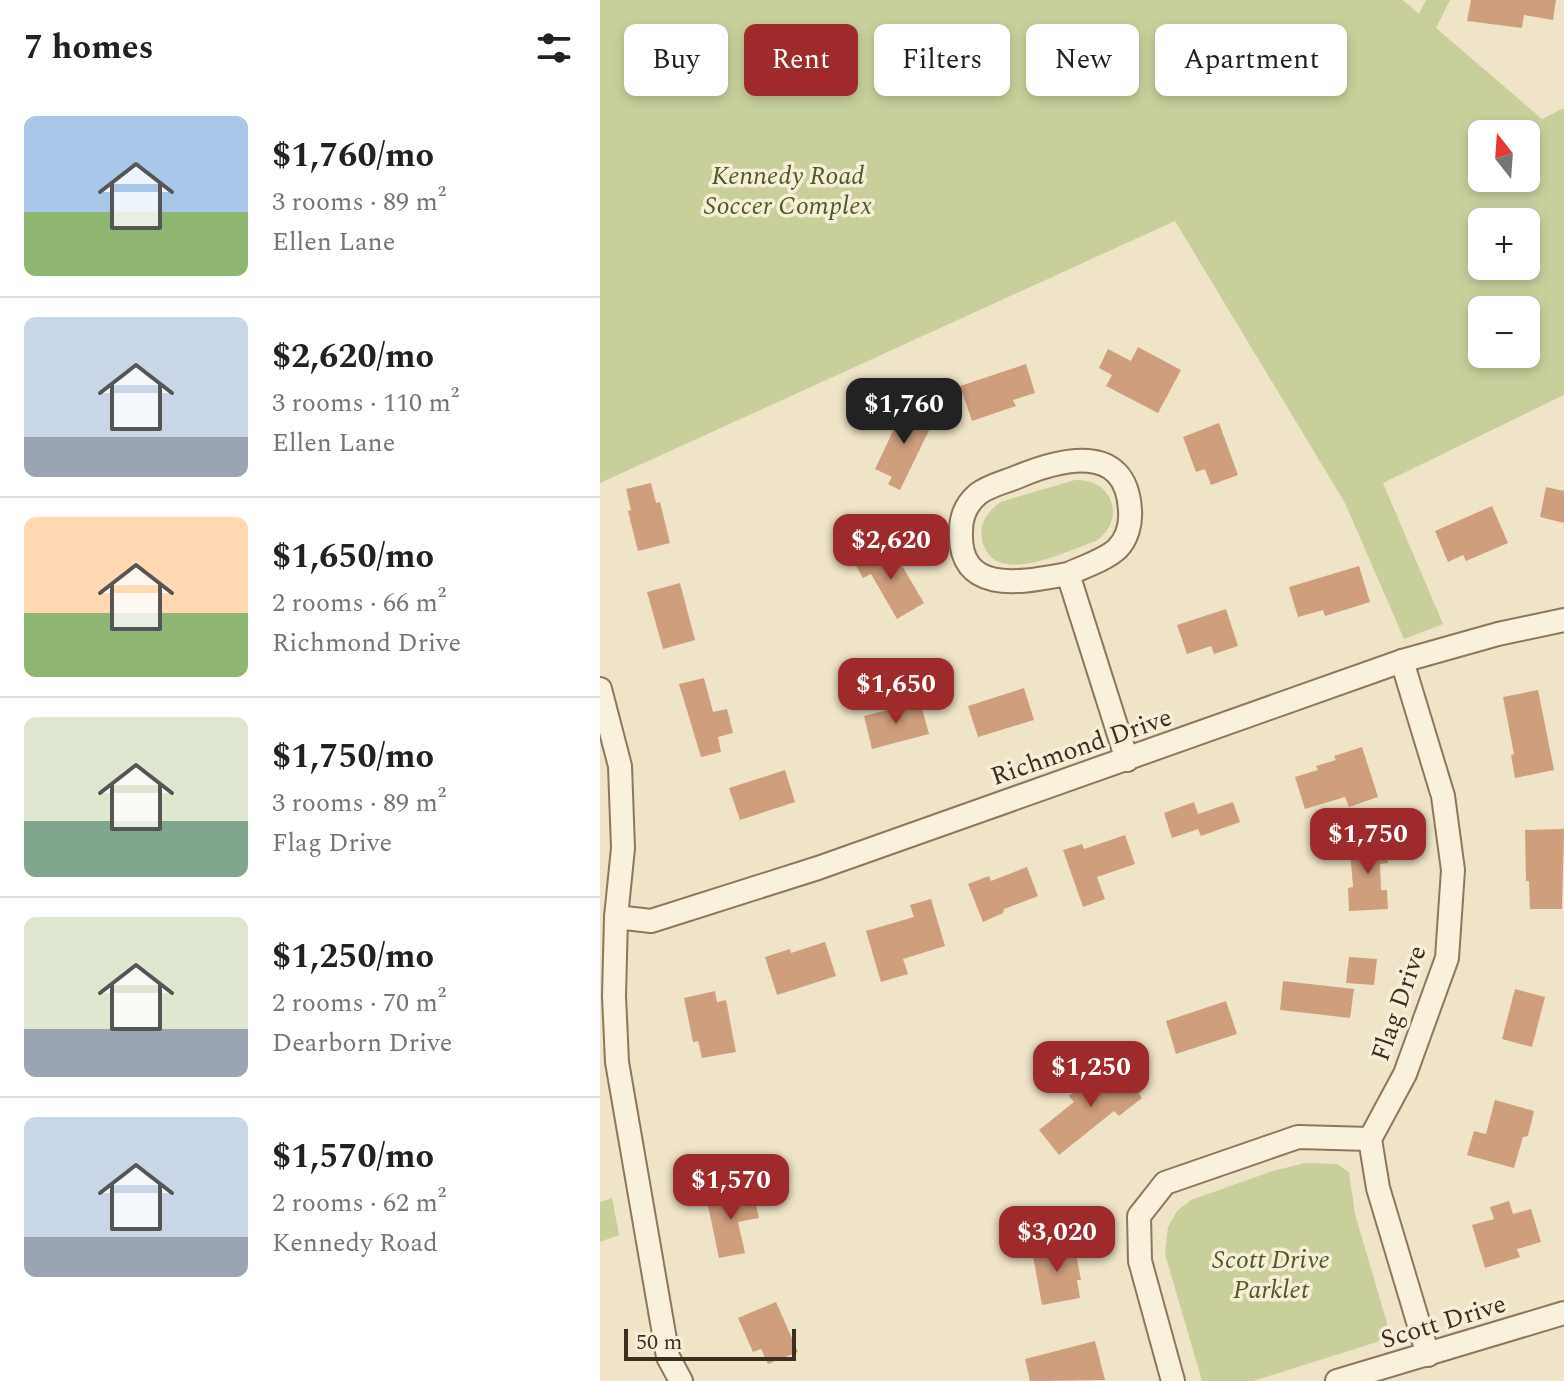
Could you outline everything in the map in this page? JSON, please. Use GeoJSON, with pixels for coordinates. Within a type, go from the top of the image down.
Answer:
{"type":"FeatureCollection","features":[{"type":"Feature","properties":{"kind":"street"},"geometry":{"type":"LineString","coordinates":[[1086,458],[1110,466],[1129,494],[1131,514],[1128,532],[1116,550],[1068,574],[1014,583],[985,579],[969,564],[960,544],[961,521],[966,507],[979,493],[1041,467],[1086,458]]}},
{"type":"Feature","properties":{"kind":"street"},"geometry":{"type":"LineString","coordinates":[[1068,574],[1127,760]]}},
{"type":"Feature","properties":{"kind":"street","name":"Richmond Drive"},"geometry":{"type":"LineString","coordinates":[[616,917],[651,921],[818,868],[1402,661],[1498,634],[1564,620]]}},
{"type":"Feature","properties":{"kind":"street","name":"Flag Drive"},"geometry":{"type":"LineString","coordinates":[[1370,1139],[1405,1074],[1447,958],[1453,870],[1443,796],[1402,661]]}},
{"type":"Feature","properties":{"kind":"street"},"geometry":{"type":"LineString","coordinates":[[600,689],[620,766],[623,848],[616,917],[614,996],[617,1062],[668,1357],[681,1381]]}},
{"type":"Feature","properties":{"kind":"street"},"geometry":{"type":"LineString","coordinates":[[1173,1381],[1140,1261],[1139,1216],[1165,1183],[1298,1137],[1370,1139],[1378,1188],[1428,1355]]}},
{"type":"Feature","properties":{"kind":"street","name":"Scott Drive"},"geometry":{"type":"LineString","coordinates":[[1337,1381],[1564,1313]]}},
{"type":"Feature","properties":{"kind":"green space","name":"Kennedy Road Soccer Complex"},"geometry":{"type":"Polygon","coordinates":[[[600,0],[1403,0],[1419,14],[1426,0],[1450,0],[1436,28],[1542,119],[1564,108],[1564,395],[1383,483],[1443,624],[1404,639],[1345,503],[1175,221],[600,483],[600,0]]]}},
{"type":"Feature","properties":{"kind":"green space"},"geometry":{"type":"Polygon","coordinates":[[[1075,480],[1099,486],[1111,502],[1111,522],[1096,541],[1032,563],[1015,565],[1000,562],[989,554],[982,539],[983,523],[1000,502],[1075,480]]]}},
{"type":"Feature","properties":{"kind":"green space","name":"Scott Drive Parklet"},"geometry":{"type":"Polygon","coordinates":[[[1305,1163],[1337,1164],[1349,1172],[1355,1214],[1387,1323],[1387,1333],[1377,1342],[1253,1381],[1202,1381],[1165,1254],[1168,1227],[1177,1211],[1191,1200],[1305,1163]]]}},
{"type":"Feature","properties":{"kind":"green space"},"geometry":{"type":"Polygon","coordinates":[[[612,1198],[619,1235],[600,1242],[600,1202],[612,1198]]]}},
{"type":"Feature","properties":{"kind":"building"},"geometry":{"type":"Polygon","coordinates":[[[1471,0],[1556,0],[1553,20],[1524,15],[1522,28],[1467,21],[1471,0]]]}},
{"type":"Feature","properties":{"kind":"building"},"geometry":{"type":"Polygon","coordinates":[[[1138,347],[1181,370],[1158,413],[1106,386],[1112,375],[1099,368],[1108,349],[1131,361],[1138,347]]]}},
{"type":"Feature","properties":{"kind":"building"},"geometry":{"type":"Polygon","coordinates":[[[1026,364],[1035,393],[1013,400],[1016,406],[972,421],[960,386],[1026,364]]]}},
{"type":"Feature","properties":{"kind":"building"},"geometry":{"type":"Polygon","coordinates":[[[905,406],[934,420],[900,490],[888,484],[892,477],[875,469],[905,406]]]}},
{"type":"Feature","properties":{"kind":"building"},"geometry":{"type":"Polygon","coordinates":[[[1219,423],[1238,475],[1211,485],[1205,469],[1196,472],[1183,437],[1219,423]]]}},
{"type":"Feature","properties":{"kind":"building"},"geometry":{"type":"Polygon","coordinates":[[[651,483],[656,503],[660,502],[670,543],[638,551],[626,489],[651,483]]]}},
{"type":"Feature","properties":{"kind":"building"},"geometry":{"type":"Polygon","coordinates":[[[1546,487],[1564,491],[1564,523],[1540,517],[1546,487]]]}},
{"type":"Feature","properties":{"kind":"building"},"geometry":{"type":"Polygon","coordinates":[[[1492,506],[1508,543],[1466,561],[1463,555],[1448,562],[1435,531],[1492,506]]]}},
{"type":"Feature","properties":{"kind":"building"},"geometry":{"type":"Polygon","coordinates":[[[885,547],[894,562],[898,559],[924,603],[897,619],[871,574],[863,578],[855,564],[885,547]]]}},
{"type":"Feature","properties":{"kind":"building"},"geometry":{"type":"Polygon","coordinates":[[[1359,566],[1370,602],[1325,616],[1323,610],[1298,617],[1289,587],[1359,566]]]}},
{"type":"Feature","properties":{"kind":"building"},"geometry":{"type":"Polygon","coordinates":[[[680,583],[695,640],[663,649],[647,592],[680,583]]]}},
{"type":"Feature","properties":{"kind":"building"},"geometry":{"type":"Polygon","coordinates":[[[1226,609],[1238,646],[1214,654],[1211,646],[1187,654],[1177,625],[1226,609]]]}},
{"type":"Feature","properties":{"kind":"building"},"geometry":{"type":"Polygon","coordinates":[[[704,678],[713,712],[727,709],[733,733],[718,737],[721,752],[701,757],[679,684],[704,678]]]}},
{"type":"Feature","properties":{"kind":"building"},"geometry":{"type":"Polygon","coordinates":[[[1024,688],[1034,720],[978,737],[968,706],[1024,688]]]}},
{"type":"Feature","properties":{"kind":"building"},"geometry":{"type":"Polygon","coordinates":[[[1538,690],[1554,770],[1515,778],[1511,755],[1514,754],[1503,697],[1538,690]]]}},
{"type":"Feature","properties":{"kind":"building"},"geometry":{"type":"Polygon","coordinates":[[[911,704],[912,708],[921,705],[929,734],[872,749],[864,716],[911,704]]]}},
{"type":"Feature","properties":{"kind":"building"},"geometry":{"type":"Polygon","coordinates":[[[1362,747],[1378,797],[1349,807],[1345,797],[1305,809],[1295,777],[1318,770],[1316,766],[1336,760],[1334,756],[1362,747]]]}},
{"type":"Feature","properties":{"kind":"building"},"geometry":{"type":"Polygon","coordinates":[[[785,770],[795,802],[740,820],[729,788],[785,770]]]}},
{"type":"Feature","properties":{"kind":"building"},"geometry":{"type":"Polygon","coordinates":[[[1194,802],[1198,814],[1233,802],[1240,822],[1201,836],[1198,829],[1172,838],[1164,813],[1194,802]]]}},
{"type":"Feature","properties":{"kind":"building"},"geometry":{"type":"Polygon","coordinates":[[[1564,829],[1562,909],[1530,909],[1525,830],[1564,829]]]}},
{"type":"Feature","properties":{"kind":"building"},"geometry":{"type":"Polygon","coordinates":[[[1125,835],[1135,864],[1097,877],[1105,899],[1083,907],[1063,850],[1082,844],[1084,849],[1125,835]]]}},
{"type":"Feature","properties":{"kind":"building"},"geometry":{"type":"Polygon","coordinates":[[[1387,839],[1388,863],[1380,864],[1381,890],[1387,890],[1388,909],[1349,911],[1348,888],[1353,887],[1350,849],[1361,848],[1360,841],[1387,839]]]}},
{"type":"Feature","properties":{"kind":"building"},"geometry":{"type":"Polygon","coordinates":[[[1027,867],[1038,896],[1004,909],[1003,913],[983,922],[968,884],[989,876],[991,881],[1027,867]]]}},
{"type":"Feature","properties":{"kind":"building"},"geometry":{"type":"Polygon","coordinates":[[[931,899],[945,946],[903,959],[908,974],[881,982],[866,931],[914,917],[910,905],[931,899]]]}},
{"type":"Feature","properties":{"kind":"building"},"geometry":{"type":"Polygon","coordinates":[[[825,942],[836,976],[777,995],[765,957],[790,949],[791,953],[825,942]]]}},
{"type":"Feature","properties":{"kind":"building"},"geometry":{"type":"Polygon","coordinates":[[[1349,957],[1377,959],[1374,985],[1346,983],[1349,957]]]}},
{"type":"Feature","properties":{"kind":"building"},"geometry":{"type":"Polygon","coordinates":[[[1283,981],[1354,989],[1350,1018],[1280,1010],[1283,981]]]}},
{"type":"Feature","properties":{"kind":"building"},"geometry":{"type":"Polygon","coordinates":[[[1515,989],[1545,997],[1532,1047],[1502,1039],[1515,989]]]}},
{"type":"Feature","properties":{"kind":"building"},"geometry":{"type":"Polygon","coordinates":[[[715,991],[717,1002],[726,1000],[736,1052],[702,1058],[698,1041],[693,1042],[684,998],[715,991]]]}},
{"type":"Feature","properties":{"kind":"building"},"geometry":{"type":"Polygon","coordinates":[[[1226,1001],[1237,1034],[1176,1054],[1166,1021],[1226,1001]]]}},
{"type":"Feature","properties":{"kind":"building"},"geometry":{"type":"Polygon","coordinates":[[[1121,1067],[1141,1092],[1142,1098],[1119,1116],[1114,1111],[1059,1155],[1039,1130],[1074,1102],[1069,1096],[1096,1075],[1102,1083],[1121,1067]]]}},
{"type":"Feature","properties":{"kind":"building"},"geometry":{"type":"Polygon","coordinates":[[[1495,1100],[1534,1111],[1528,1136],[1523,1137],[1514,1168],[1467,1155],[1474,1131],[1486,1134],[1495,1100]]]}},
{"type":"Feature","properties":{"kind":"building"},"geometry":{"type":"Polygon","coordinates":[[[753,1192],[759,1218],[738,1222],[745,1253],[719,1258],[707,1201],[753,1192]]]}},
{"type":"Feature","properties":{"kind":"building"},"geometry":{"type":"Polygon","coordinates":[[[1509,1201],[1513,1214],[1531,1209],[1541,1242],[1517,1249],[1520,1257],[1485,1268],[1472,1225],[1494,1219],[1490,1207],[1509,1201]]]}},
{"type":"Feature","properties":{"kind":"building"},"geometry":{"type":"Polygon","coordinates":[[[1074,1243],[1081,1280],[1077,1280],[1080,1298],[1042,1305],[1032,1251],[1074,1243]]]}},
{"type":"Feature","properties":{"kind":"building"},"geometry":{"type":"Polygon","coordinates":[[[776,1302],[798,1352],[768,1364],[761,1349],[753,1352],[738,1318],[776,1302]]]}},
{"type":"Feature","properties":{"kind":"building"},"geometry":{"type":"Polygon","coordinates":[[[1095,1341],[1105,1380],[1030,1381],[1025,1359],[1095,1341]]]}}]}
